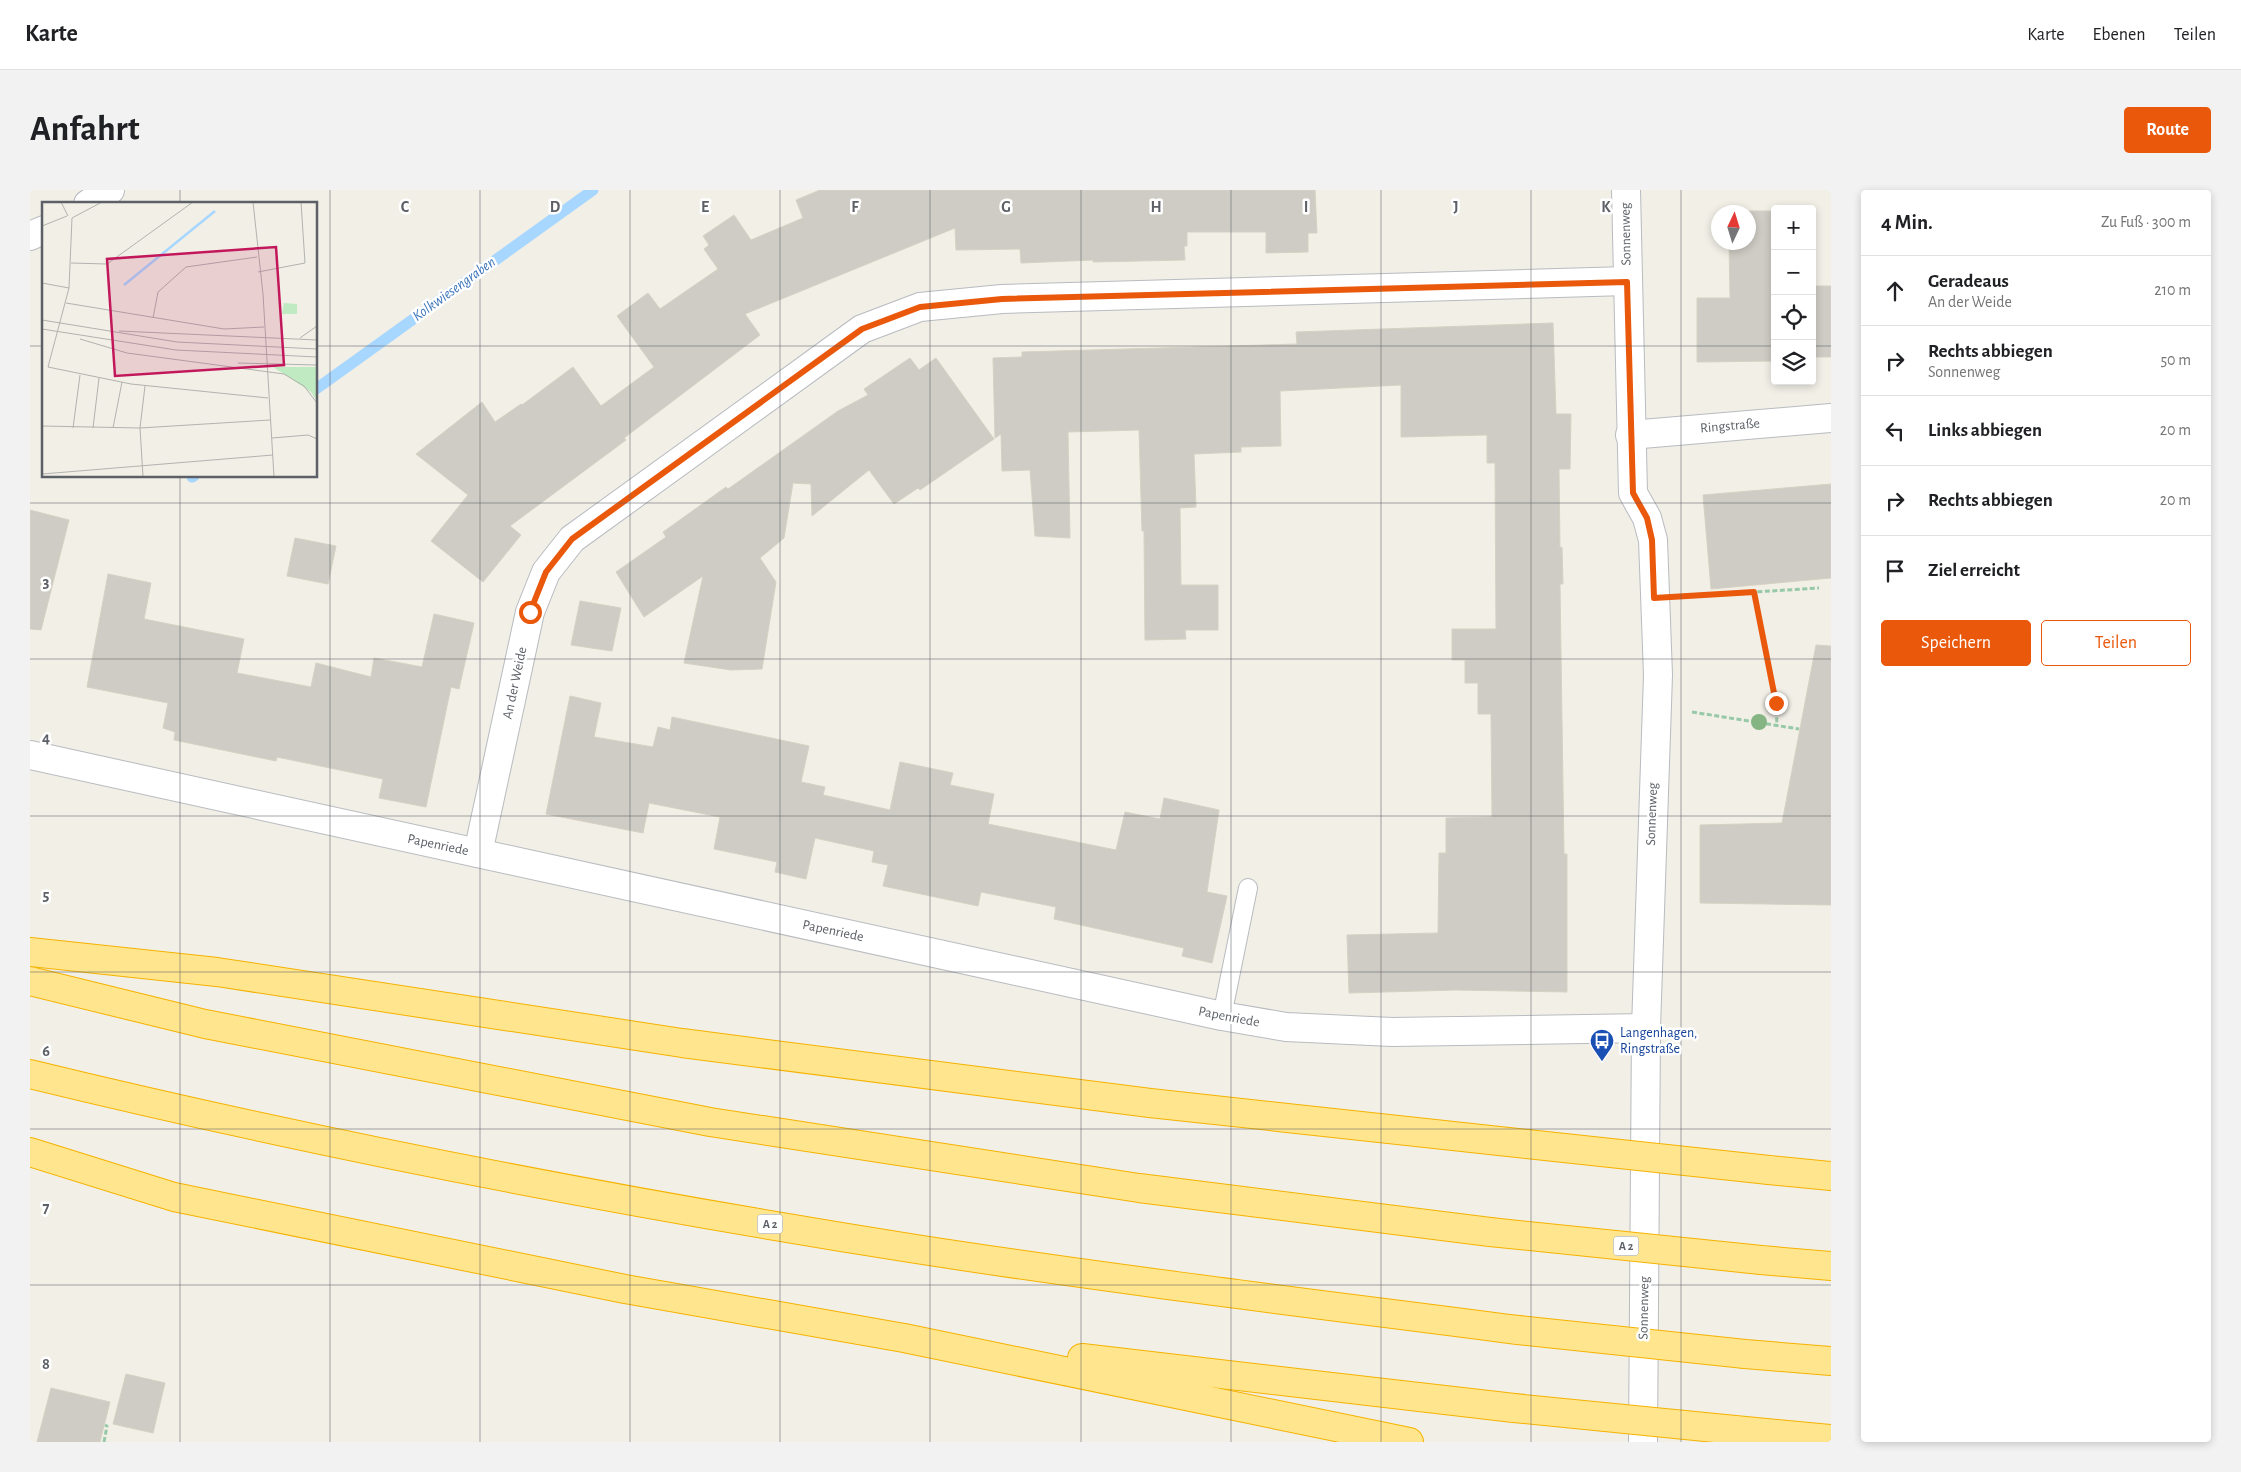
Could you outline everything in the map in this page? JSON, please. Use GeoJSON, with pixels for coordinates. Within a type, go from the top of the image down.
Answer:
{"type":"FeatureCollection","features":[{"type":"Feature","properties":{"kind":"highway"},"geometry":{"type":"LineString","coordinates":[[30,952],[217,972],[682,1043],[1150,1103],[1831,1176]]}},
{"type":"Feature","properties":{"kind":"highway","name":"A 2"},"geometry":{"type":"LineString","coordinates":[[30,981],[214,1026],[710,1122],[1140,1188],[1490,1232],[1831,1266]]}},
{"type":"Feature","properties":{"kind":"highway","name":"A 2"},"geometry":{"type":"LineString","coordinates":[[30,1074],[190,1113],[713,1214],[918,1249],[1518,1330],[1745,1354],[1831,1361]]}},
{"type":"Feature","properties":{"kind":"highway"},"geometry":{"type":"LineString","coordinates":[[30,1152],[174,1197],[625,1289],[904,1338],[1409,1442]]}},
{"type":"Feature","properties":{"kind":"highway"},"geometry":{"type":"LineString","coordinates":[[904,1338],[1514,1408],[1831,1439]]}},
{"type":"Feature","properties":{"kind":"street"},"geometry":{"type":"LineString","coordinates":[[91,202],[110,190]]}},
{"type":"Feature","properties":{"kind":"street","name":"Sonnenweg"},"geometry":{"type":"LineString","coordinates":[[1626,190],[1630,435],[1633,493],[1647,518],[1652,540],[1657,706],[1646,1028],[1643,1442]]}},
{"type":"Feature","properties":{"kind":"street"},"geometry":{"type":"LineString","coordinates":[[30,236],[42,231]]}},
{"type":"Feature","properties":{"kind":"street","name":"An der Weide"},"geometry":{"type":"LineString","coordinates":[[478,853],[530,612],[546,572],[572,539],[862,329],[920,307],[1002,299],[1627,282]]}},
{"type":"Feature","properties":{"kind":"street","name":"Ringstraße"},"geometry":{"type":"LineString","coordinates":[[1630,435],[1831,418]]}},
{"type":"Feature","properties":{"kind":"street","name":"Papenriede"},"geometry":{"type":"LineString","coordinates":[[30,755],[1222,1016],[1286,1028],[1392,1032],[1646,1028]]}},
{"type":"Feature","properties":{"kind":"lane"},"geometry":{"type":"LineString","coordinates":[[1222,1016],[1248,888]]}},
{"type":"Feature","properties":{"kind":"path"},"geometry":{"type":"LineString","coordinates":[[1654,598],[1819,588]]}},
{"type":"Feature","properties":{"kind":"path"},"geometry":{"type":"LineString","coordinates":[[1754,592],[1776,703],[1777,726]]}},
{"type":"Feature","properties":{"kind":"path"},"geometry":{"type":"LineString","coordinates":[[1657,706],[1799,729]]}},
{"type":"Feature","properties":{"kind":"path"},"geometry":{"type":"LineString","coordinates":[[104,1425],[107,1426],[104,1442]]}},
{"type":"Feature","properties":{"kind":"building"},"geometry":{"type":"Polygon","coordinates":[[[820,190],[1315,190],[1317,233],[1308,233],[1308,252],[1266,253],[1266,232],[1187,232],[1187,246],[1184,246],[1185,260],[1093,262],[1093,260],[1021,263],[1020,249],[956,250],[955,228],[745,314],[760,335],[624,438],[626,440],[510,526],[521,535],[483,582],[431,541],[468,495],[416,454],[482,402],[495,422],[522,405],[573,367],[601,406],[654,367],[617,316],[648,293],[660,309],[718,269],[704,249],[709,245],[703,236],[734,215],[751,240],[803,218],[796,200],[820,190]]]}},
{"type":"Feature","properties":{"kind":"building"},"geometry":{"type":"Polygon","coordinates":[[[1756,211],[1771,211],[1771,361],[1697,362],[1697,298],[1730,298],[1729,250],[1756,250],[1756,211]]]}},
{"type":"Feature","properties":{"kind":"building"},"geometry":{"type":"Polygon","coordinates":[[[1816,286],[1831,286],[1831,357],[1816,357],[1816,286]]]}},
{"type":"Feature","properties":{"kind":"building"},"geometry":{"type":"Polygon","coordinates":[[[1553,323],[1556,414],[1571,414],[1570,469],[1559,469],[1560,548],[1562,547],[1563,584],[1560,584],[1564,854],[1567,854],[1567,992],[1456,990],[1349,993],[1347,935],[1438,933],[1439,853],[1446,853],[1446,818],[1492,817],[1491,714],[1478,714],[1478,683],[1465,683],[1465,660],[1452,660],[1452,629],[1496,629],[1495,463],[1487,463],[1487,435],[1401,437],[1401,385],[1280,391],[1281,446],[1241,447],[1241,452],[1194,454],[1196,507],[1180,508],[1181,585],[1218,585],[1218,630],[1185,630],[1186,639],[1145,640],[1144,531],[1142,531],[1139,430],[1068,432],[1070,538],[1035,536],[1030,470],[1002,471],[1001,434],[995,438],[993,358],[1022,357],[1022,352],[1297,344],[1296,332],[1553,323]]]}},
{"type":"Feature","properties":{"kind":"building"},"geometry":{"type":"Polygon","coordinates":[[[910,358],[919,370],[936,358],[994,439],[920,490],[918,488],[894,504],[869,470],[812,516],[811,484],[793,483],[784,538],[760,558],[776,582],[762,669],[731,670],[684,663],[703,576],[644,617],[616,572],[666,537],[663,532],[726,487],[728,489],[838,411],[868,395],[864,389],[910,358]]]}},
{"type":"Feature","properties":{"kind":"building"},"geometry":{"type":"Polygon","coordinates":[[[1831,484],[1831,578],[1711,589],[1703,495],[1831,484]]]}},
{"type":"Feature","properties":{"kind":"building"},"geometry":{"type":"Polygon","coordinates":[[[30,510],[69,520],[41,630],[30,629],[30,510]]]}},
{"type":"Feature","properties":{"kind":"building"},"geometry":{"type":"Polygon","coordinates":[[[295,538],[336,546],[328,584],[287,576],[295,538]]]}},
{"type":"Feature","properties":{"kind":"building"},"geometry":{"type":"Polygon","coordinates":[[[108,574],[151,583],[144,619],[244,639],[237,673],[311,687],[316,663],[371,677],[374,658],[422,667],[434,614],[474,623],[459,689],[451,687],[426,807],[379,798],[383,779],[277,757],[276,761],[174,740],[175,732],[163,728],[168,703],[87,687],[108,574]]]}},
{"type":"Feature","properties":{"kind":"building"},"geometry":{"type":"Polygon","coordinates":[[[580,601],[621,608],[612,651],[571,645],[580,601]]]}},
{"type":"Feature","properties":{"kind":"building"},"geometry":{"type":"Polygon","coordinates":[[[1816,645],[1831,646],[1831,905],[1700,903],[1700,825],[1782,823],[1816,645]]]}},
{"type":"Feature","properties":{"kind":"building"},"geometry":{"type":"Polygon","coordinates":[[[570,696],[601,703],[594,737],[653,747],[658,727],[670,730],[672,717],[809,746],[801,782],[825,787],[823,795],[890,810],[900,762],[953,773],[950,785],[994,794],[988,824],[1116,850],[1125,812],[1160,819],[1164,798],[1219,810],[1207,892],[1227,896],[1212,963],[1182,956],[1184,948],[1054,919],[1056,907],[981,892],[978,906],[883,886],[888,865],[872,862],[874,851],[815,838],[806,879],[775,872],[777,862],[714,849],[720,817],[649,803],[643,833],[546,814],[570,696]]]}},
{"type":"Feature","properties":{"kind":"building"},"geometry":{"type":"Polygon","coordinates":[[[126,1374],[165,1383],[153,1433],[113,1424],[126,1374]]]}},
{"type":"Feature","properties":{"kind":"building"},"geometry":{"type":"Polygon","coordinates":[[[51,1388],[110,1402],[100,1442],[37,1442],[51,1388]]]}},
{"type":"Feature","properties":{"kind":"waterway","name":"Kolkwiesengraben"},"geometry":{"type":"LineString","coordinates":[[318,388],[593,190]]}},
{"type":"Feature","properties":{"kind":"place","name":"Langenhagen, Ringstraße"},"geometry":{"type":"Point","coordinates":[1602,1062]}},
{"type":"Feature","properties":{"kind":"route"},"geometry":{"type":"LineString","coordinates":[[530,612],[546,572],[572,539],[862,329],[920,307],[1002,299],[1627,282],[1633,493],[1647,518],[1652,540],[1654,598],[1754,592],[1776,703]]}}]}
